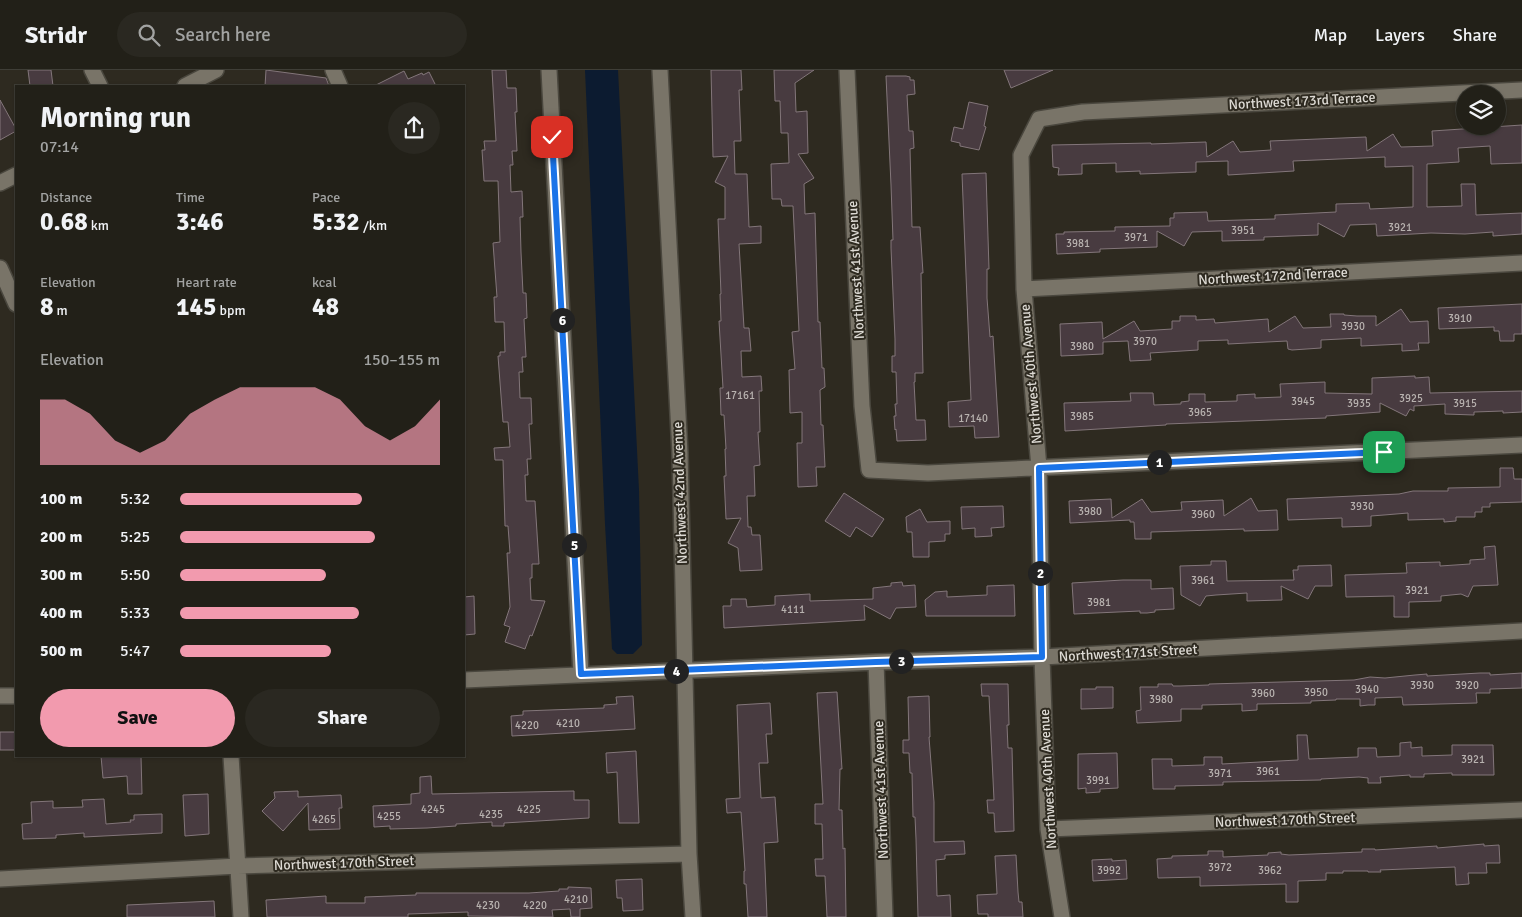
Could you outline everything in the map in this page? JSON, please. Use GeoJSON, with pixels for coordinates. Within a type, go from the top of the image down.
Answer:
{"type":"FeatureCollection","features":[{"type":"Feature","properties":{"kind":"street"},"geometry":{"type":"LineString","coordinates":[[92,70],[100,85]]}},
{"type":"Feature","properties":{"kind":"street"},"geometry":{"type":"LineString","coordinates":[[188,85],[216,70]]}},
{"type":"Feature","properties":{"kind":"street"},"geometry":{"type":"LineString","coordinates":[[333,70],[340,85]]}},
{"type":"Feature","properties":{"kind":"street"},"geometry":{"type":"LineString","coordinates":[[549,70],[581,674]]}},
{"type":"Feature","properties":{"kind":"street","name":"Northwest 42nd Avenue"},"geometry":{"type":"LineString","coordinates":[[660,70],[680,453],[689,854],[693,917]]}},
{"type":"Feature","properties":{"kind":"street","name":"Northwest 41st Avenue"},"geometry":{"type":"LineString","coordinates":[[847,70],[862,406],[869,470],[928,473],[1039,468]]}},
{"type":"Feature","properties":{"kind":"street","name":"Northwest 173rd Terrace"},"geometry":{"type":"LineString","coordinates":[[1083,112],[1522,90]]}},
{"type":"Feature","properties":{"kind":"street","name":"Northwest 40th Avenue"},"geometry":{"type":"LineString","coordinates":[[1062,917],[1048,830],[1042,657],[1039,468],[1024,290],[1021,155],[1039,119],[1083,112]]}},
{"type":"Feature","properties":{"kind":"street"},"geometry":{"type":"LineString","coordinates":[[0,183],[15,176]]}},
{"type":"Feature","properties":{"kind":"street","name":"Northwest 172nd Terrace"},"geometry":{"type":"LineString","coordinates":[[1024,290],[1522,263]]}},
{"type":"Feature","properties":{"kind":"street"},"geometry":{"type":"LineString","coordinates":[[0,268],[15,302]]}},
{"type":"Feature","properties":{"kind":"street"},"geometry":{"type":"LineString","coordinates":[[1039,468],[1522,445]]}},
{"type":"Feature","properties":{"kind":"street","name":"Northwest 171st Street"},"geometry":{"type":"LineString","coordinates":[[465,680],[876,662],[1042,657],[1522,631]]}},
{"type":"Feature","properties":{"kind":"street","name":"Northwest 41st Avenue"},"geometry":{"type":"LineString","coordinates":[[876,662],[885,917]]}},
{"type":"Feature","properties":{"kind":"street"},"geometry":{"type":"LineString","coordinates":[[0,696],[15,696]]}},
{"type":"Feature","properties":{"kind":"street"},"geometry":{"type":"LineString","coordinates":[[232,757],[241,917]]}},
{"type":"Feature","properties":{"kind":"street","name":"Northwest 170th Street"},"geometry":{"type":"LineString","coordinates":[[1048,830],[1522,810]]}},
{"type":"Feature","properties":{"kind":"street","name":"Northwest 170th Street"},"geometry":{"type":"LineString","coordinates":[[0,879],[238,866],[689,854]]}},
{"type":"Feature","properties":{"kind":"water"},"geometry":{"type":"Polygon","coordinates":[[[585,70],[618,70],[639,490],[642,645],[633,654],[617,654],[612,649],[585,70]]]}},
{"type":"Feature","properties":{"kind":"building"},"geometry":{"type":"Polygon","coordinates":[[[28,70],[51,70],[53,85],[30,85],[28,70]]]}},
{"type":"Feature","properties":{"kind":"building"},"geometry":{"type":"Polygon","coordinates":[[[266,70],[326,78],[329,85],[265,85],[266,70]]]}},
{"type":"Feature","properties":{"kind":"building"},"geometry":{"type":"Polygon","coordinates":[[[492,70],[506,70],[507,88],[516,88],[517,151],[512,151],[513,165],[510,165],[511,192],[522,191],[523,217],[520,217],[521,252],[523,293],[526,293],[527,318],[524,319],[526,357],[522,357],[523,372],[519,372],[520,398],[531,398],[532,424],[529,424],[531,459],[527,459],[528,475],[525,475],[526,501],[535,501],[539,564],[532,564],[532,578],[530,578],[531,600],[545,601],[525,649],[505,642],[510,627],[504,625],[510,607],[507,553],[510,553],[508,526],[505,526],[503,460],[495,460],[494,448],[510,447],[508,422],[503,422],[498,356],[500,356],[500,352],[505,352],[504,322],[495,322],[494,297],[497,297],[493,243],[500,242],[498,181],[484,181],[482,150],[485,150],[484,141],[496,141],[492,70]]]}},
{"type":"Feature","properties":{"kind":"building"},"geometry":{"type":"Polygon","coordinates":[[[711,70],[741,70],[742,90],[739,90],[741,141],[734,141],[735,174],[747,174],[749,227],[761,226],[761,243],[739,244],[744,328],[749,328],[751,351],[741,351],[742,377],[761,376],[762,391],[759,391],[760,432],[758,432],[760,465],[754,466],[755,496],[747,496],[748,527],[751,527],[752,535],[760,535],[762,570],[740,571],[738,548],[728,543],[741,518],[726,519],[724,476],[726,476],[726,449],[724,415],[721,415],[720,388],[723,388],[719,321],[721,321],[721,294],[718,219],[725,219],[725,187],[715,182],[728,156],[713,157],[711,70]]]}},
{"type":"Feature","properties":{"kind":"building"},"geometry":{"type":"Polygon","coordinates":[[[774,70],[814,70],[795,83],[796,112],[807,111],[808,153],[798,154],[814,178],[804,184],[805,214],[815,213],[818,322],[820,322],[822,368],[824,368],[825,387],[820,390],[825,467],[816,467],[817,486],[798,487],[797,443],[802,443],[802,412],[790,413],[789,370],[795,369],[792,332],[799,331],[793,206],[782,206],[781,199],[772,199],[771,164],[789,163],[788,133],[781,133],[780,101],[775,101],[774,70]]]}},
{"type":"Feature","properties":{"kind":"building"},"geometry":{"type":"Polygon","coordinates":[[[1004,70],[1053,70],[1011,88],[1004,70]]]}},
{"type":"Feature","properties":{"kind":"building"},"geometry":{"type":"Polygon","coordinates":[[[404,71],[408,79],[429,72],[436,85],[376,85],[404,71]]]}},
{"type":"Feature","properties":{"kind":"building"},"geometry":{"type":"Polygon","coordinates":[[[886,76],[906,76],[910,77],[910,80],[914,80],[915,94],[907,95],[909,131],[913,131],[914,148],[910,149],[912,227],[920,227],[923,273],[921,273],[923,373],[915,373],[914,382],[916,420],[925,420],[926,440],[897,441],[895,430],[894,416],[896,416],[895,404],[897,404],[896,372],[892,372],[892,356],[895,356],[891,248],[891,240],[893,240],[886,76]]]}},
{"type":"Feature","properties":{"kind":"building"},"geometry":{"type":"Polygon","coordinates":[[[0,100],[15,127],[15,132],[0,140],[0,100]]]}},
{"type":"Feature","properties":{"kind":"building"},"geometry":{"type":"Polygon","coordinates":[[[969,102],[988,106],[984,126],[986,127],[979,150],[960,146],[960,143],[951,141],[954,127],[963,129],[969,102]]]}},
{"type":"Feature","properties":{"kind":"building"},"geometry":{"type":"Polygon","coordinates":[[[1522,125],[1522,163],[1491,164],[1490,146],[1458,148],[1459,162],[1427,164],[1427,207],[1462,206],[1461,184],[1475,184],[1476,215],[1522,213],[1522,234],[1493,236],[1493,232],[1377,236],[1376,224],[1350,225],[1344,237],[1318,223],[1318,235],[1264,237],[1264,240],[1222,241],[1222,231],[1192,232],[1184,246],[1157,231],[1157,247],[1100,249],[1100,252],[1057,254],[1056,234],[1064,234],[1064,232],[1115,231],[1115,227],[1170,226],[1170,218],[1174,218],[1174,213],[1207,212],[1208,221],[1275,219],[1275,215],[1336,212],[1336,204],[1369,203],[1370,209],[1413,207],[1413,166],[1385,167],[1385,157],[1293,161],[1294,171],[1228,175],[1228,161],[1196,162],[1196,172],[1140,174],[1140,171],[1116,172],[1116,163],[1082,164],[1082,174],[1058,175],[1059,168],[1053,167],[1052,145],[1206,142],[1207,157],[1233,141],[1240,152],[1271,150],[1270,141],[1366,137],[1367,151],[1393,134],[1401,147],[1433,146],[1432,131],[1456,129],[1456,135],[1506,135],[1506,126],[1522,125]]]}},
{"type":"Feature","properties":{"kind":"building"},"geometry":{"type":"Polygon","coordinates":[[[986,173],[989,269],[987,269],[987,298],[990,337],[993,336],[999,437],[975,438],[974,426],[949,427],[948,402],[971,400],[962,174],[986,173]]]}},
{"type":"Feature","properties":{"kind":"building"},"geometry":{"type":"Polygon","coordinates":[[[1522,304],[1522,334],[1514,334],[1514,341],[1500,341],[1499,331],[1494,331],[1494,327],[1439,329],[1438,308],[1522,304]]]}},
{"type":"Feature","properties":{"kind":"building"},"geometry":{"type":"Polygon","coordinates":[[[1401,309],[1410,322],[1428,321],[1429,343],[1418,343],[1419,350],[1402,351],[1402,344],[1361,346],[1361,338],[1321,340],[1321,348],[1292,350],[1288,349],[1287,341],[1228,344],[1228,340],[1198,341],[1198,350],[1150,353],[1151,360],[1130,361],[1128,341],[1103,342],[1103,354],[1061,356],[1060,324],[1102,322],[1103,339],[1134,321],[1140,331],[1172,329],[1172,321],[1180,321],[1180,316],[1196,316],[1196,320],[1214,319],[1215,323],[1268,319],[1269,332],[1295,316],[1303,328],[1331,327],[1330,314],[1376,316],[1376,326],[1401,309]]]}},
{"type":"Feature","properties":{"kind":"building"},"geometry":{"type":"Polygon","coordinates":[[[1415,376],[1415,378],[1429,377],[1430,393],[1522,391],[1522,412],[1474,412],[1474,415],[1445,414],[1445,404],[1414,406],[1414,411],[1410,409],[1406,416],[1380,403],[1380,412],[1326,416],[1326,418],[1166,424],[1065,431],[1064,403],[1131,401],[1130,393],[1153,393],[1154,405],[1181,404],[1181,402],[1189,401],[1189,394],[1205,394],[1205,402],[1237,401],[1237,395],[1255,394],[1255,398],[1281,397],[1280,384],[1325,382],[1325,393],[1372,394],[1372,378],[1415,376]]]}},
{"type":"Feature","properties":{"kind":"building"},"geometry":{"type":"Polygon","coordinates":[[[1500,468],[1513,468],[1514,479],[1522,479],[1522,502],[1490,503],[1490,507],[1482,507],[1482,512],[1475,512],[1475,517],[1456,517],[1456,521],[1444,522],[1444,519],[1408,520],[1408,513],[1371,516],[1371,526],[1342,527],[1342,518],[1288,520],[1287,499],[1399,494],[1413,491],[1448,491],[1448,488],[1500,487],[1500,468]]]}},
{"type":"Feature","properties":{"kind":"building"},"geometry":{"type":"Polygon","coordinates":[[[844,493],[884,519],[872,537],[856,527],[850,537],[825,521],[844,493]]]}},
{"type":"Feature","properties":{"kind":"building"},"geometry":{"type":"Polygon","coordinates":[[[1251,498],[1258,511],[1277,510],[1278,530],[1244,531],[1244,529],[1151,532],[1151,539],[1135,539],[1134,522],[1130,522],[1130,520],[1070,523],[1069,501],[1111,499],[1112,518],[1142,499],[1151,512],[1182,510],[1181,502],[1223,500],[1224,516],[1251,498]]]}},
{"type":"Feature","properties":{"kind":"building"},"geometry":{"type":"Polygon","coordinates":[[[1003,506],[1004,527],[991,528],[992,536],[975,537],[975,528],[962,529],[961,507],[1003,506]]]}},
{"type":"Feature","properties":{"kind":"building"},"geometry":{"type":"Polygon","coordinates":[[[920,509],[927,522],[950,521],[950,534],[945,534],[945,541],[929,542],[929,557],[913,557],[912,532],[907,532],[906,517],[920,509]]]}},
{"type":"Feature","properties":{"kind":"building"},"geometry":{"type":"Polygon","coordinates":[[[1495,546],[1498,585],[1473,586],[1468,597],[1461,594],[1441,596],[1441,601],[1409,602],[1409,617],[1394,617],[1394,596],[1346,597],[1345,575],[1407,573],[1406,563],[1440,562],[1440,566],[1470,564],[1470,560],[1485,559],[1484,547],[1495,546]]]}},
{"type":"Feature","properties":{"kind":"building"},"geometry":{"type":"Polygon","coordinates":[[[1211,561],[1226,561],[1227,581],[1294,580],[1293,570],[1298,570],[1298,566],[1331,565],[1332,586],[1315,586],[1308,599],[1281,586],[1282,600],[1247,601],[1247,593],[1216,595],[1206,596],[1200,606],[1181,595],[1180,566],[1211,565],[1211,561]]]}},
{"type":"Feature","properties":{"kind":"building"},"geometry":{"type":"Polygon","coordinates":[[[1151,580],[1151,589],[1173,588],[1174,609],[1155,610],[1155,612],[1147,613],[1140,613],[1140,611],[1074,614],[1072,583],[1151,580]]]}},
{"type":"Feature","properties":{"kind":"building"},"geometry":{"type":"Polygon","coordinates":[[[902,582],[903,586],[915,585],[916,607],[896,608],[890,619],[864,605],[865,620],[724,628],[723,606],[731,606],[731,599],[746,599],[747,607],[775,605],[775,596],[810,594],[810,601],[873,599],[873,588],[891,586],[891,583],[902,582]]]}},
{"type":"Feature","properties":{"kind":"building"},"geometry":{"type":"Polygon","coordinates":[[[1014,585],[1015,616],[926,616],[925,600],[935,592],[947,591],[947,597],[987,595],[987,586],[1014,585]]]}},
{"type":"Feature","properties":{"kind":"building"},"geometry":{"type":"Polygon","coordinates":[[[474,596],[475,634],[465,635],[465,597],[474,596]]]}},
{"type":"Feature","properties":{"kind":"building"},"geometry":{"type":"Polygon","coordinates":[[[1490,673],[1490,675],[1522,673],[1522,688],[1490,689],[1490,693],[1476,693],[1477,703],[1403,705],[1402,697],[1375,698],[1375,705],[1360,706],[1360,699],[1311,701],[1311,703],[1257,704],[1257,710],[1242,711],[1242,704],[1202,705],[1202,709],[1181,709],[1181,721],[1137,723],[1136,711],[1141,710],[1140,687],[1158,687],[1158,684],[1180,686],[1354,680],[1370,677],[1385,678],[1427,674],[1427,676],[1490,673]]]}},
{"type":"Feature","properties":{"kind":"building"},"geometry":{"type":"Polygon","coordinates":[[[981,684],[1008,684],[1009,725],[1007,725],[1008,748],[1012,748],[1014,831],[995,832],[994,813],[988,813],[987,800],[994,800],[989,696],[982,696],[981,684]]]}},
{"type":"Feature","properties":{"kind":"building"},"geometry":{"type":"Polygon","coordinates":[[[1096,687],[1113,687],[1113,708],[1081,709],[1081,689],[1096,689],[1096,687]]]}},
{"type":"Feature","properties":{"kind":"building"},"geometry":{"type":"Polygon","coordinates":[[[837,692],[842,769],[840,769],[839,810],[842,810],[843,849],[845,848],[846,917],[827,917],[825,876],[816,876],[815,859],[823,859],[822,824],[815,824],[815,804],[823,804],[817,693],[837,692]]]}},
{"type":"Feature","properties":{"kind":"building"},"geometry":{"type":"Polygon","coordinates":[[[633,696],[635,729],[512,736],[511,716],[523,715],[523,711],[604,708],[604,705],[617,704],[616,697],[633,696]]]}},
{"type":"Feature","properties":{"kind":"building"},"geometry":{"type":"Polygon","coordinates":[[[929,696],[934,842],[964,841],[965,854],[945,855],[945,859],[936,860],[937,896],[950,895],[951,917],[918,917],[912,773],[910,773],[909,753],[903,753],[903,740],[909,740],[908,697],[929,696]]]}},
{"type":"Feature","properties":{"kind":"building"},"geometry":{"type":"Polygon","coordinates":[[[770,703],[772,734],[766,734],[768,763],[759,763],[761,798],[775,797],[778,842],[764,843],[767,917],[748,917],[746,884],[744,884],[745,871],[741,812],[727,813],[726,799],[740,798],[737,705],[770,703]]]}},
{"type":"Feature","properties":{"kind":"building"},"geometry":{"type":"Polygon","coordinates":[[[0,732],[15,732],[15,750],[0,750],[0,732]]]}},
{"type":"Feature","properties":{"kind":"building"},"geometry":{"type":"Polygon","coordinates":[[[1297,735],[1307,735],[1309,759],[1358,757],[1358,748],[1376,748],[1377,757],[1400,756],[1400,743],[1411,742],[1411,748],[1422,747],[1422,756],[1452,755],[1452,745],[1493,745],[1494,775],[1452,775],[1452,773],[1424,774],[1424,777],[1410,777],[1410,775],[1380,777],[1381,783],[1368,783],[1368,778],[1359,777],[1321,780],[1223,782],[1223,785],[1175,786],[1175,789],[1153,789],[1152,759],[1172,759],[1172,766],[1204,765],[1204,757],[1222,757],[1222,764],[1298,760],[1297,735]]]}},
{"type":"Feature","properties":{"kind":"building"},"geometry":{"type":"Polygon","coordinates":[[[636,751],[639,823],[619,823],[617,772],[607,773],[606,753],[636,751]]]}},
{"type":"Feature","properties":{"kind":"building"},"geometry":{"type":"Polygon","coordinates":[[[1117,753],[1118,788],[1100,789],[1100,792],[1086,793],[1086,788],[1078,789],[1078,754],[1117,753]]]}},
{"type":"Feature","properties":{"kind":"building"},"geometry":{"type":"Polygon","coordinates":[[[101,757],[141,757],[142,794],[128,794],[127,776],[103,778],[101,757]]]}},
{"type":"Feature","properties":{"kind":"building"},"geometry":{"type":"Polygon","coordinates":[[[431,776],[432,794],[574,791],[574,800],[589,800],[589,818],[504,823],[504,826],[492,826],[492,822],[427,828],[390,829],[390,826],[374,827],[373,806],[411,804],[411,794],[420,793],[420,777],[431,776]]]}},
{"type":"Feature","properties":{"kind":"building"},"geometry":{"type":"Polygon","coordinates":[[[298,791],[298,797],[341,795],[342,808],[339,808],[340,829],[309,830],[308,803],[283,831],[262,811],[275,798],[274,792],[298,791]]]}},
{"type":"Feature","properties":{"kind":"building"},"geometry":{"type":"Polygon","coordinates":[[[208,794],[209,834],[185,836],[183,795],[208,794]]]}},
{"type":"Feature","properties":{"kind":"building"},"geometry":{"type":"Polygon","coordinates":[[[104,799],[106,824],[131,822],[130,820],[134,820],[134,815],[162,814],[162,833],[84,837],[84,833],[56,835],[56,838],[23,839],[22,824],[32,823],[31,802],[53,801],[53,808],[83,807],[82,800],[104,799]]]}},
{"type":"Feature","properties":{"kind":"building"},"geometry":{"type":"Polygon","coordinates":[[[1484,844],[1484,846],[1499,845],[1500,863],[1486,863],[1487,873],[1468,873],[1469,884],[1456,885],[1455,867],[1380,870],[1381,872],[1343,871],[1343,873],[1326,873],[1326,880],[1298,881],[1298,902],[1286,902],[1286,884],[1200,886],[1200,877],[1158,878],[1157,859],[1172,858],[1172,856],[1208,855],[1208,851],[1223,851],[1223,857],[1268,855],[1268,853],[1281,852],[1281,854],[1289,855],[1362,852],[1362,849],[1375,850],[1437,846],[1437,848],[1484,844]]]}},
{"type":"Feature","properties":{"kind":"building"},"geometry":{"type":"Polygon","coordinates":[[[1016,855],[1019,902],[1022,902],[1023,917],[988,917],[988,914],[978,914],[977,895],[997,894],[995,856],[1016,855]]]}},
{"type":"Feature","properties":{"kind":"building"},"geometry":{"type":"Polygon","coordinates":[[[1112,859],[1112,861],[1126,860],[1127,879],[1093,881],[1092,860],[1112,859]]]}},
{"type":"Feature","properties":{"kind":"building"},"geometry":{"type":"Polygon","coordinates":[[[642,879],[643,910],[623,911],[622,898],[617,898],[616,880],[642,879]]]}},
{"type":"Feature","properties":{"kind":"building"},"geometry":{"type":"Polygon","coordinates":[[[568,887],[591,888],[592,908],[580,909],[580,917],[571,917],[570,909],[552,910],[553,917],[468,916],[468,912],[408,914],[408,917],[267,917],[266,900],[326,896],[326,903],[365,903],[365,897],[416,895],[416,893],[529,893],[559,891],[559,889],[568,889],[568,887]]]}},
{"type":"Feature","properties":{"kind":"building"},"geometry":{"type":"Polygon","coordinates":[[[214,901],[215,917],[127,917],[127,905],[214,901]]]}},
{"type":"Feature","properties":{"kind":"route"},"geometry":{"type":"LineString","coordinates":[[552,137],[581,674],[1042,657],[1039,468],[1384,452]]}}]}
